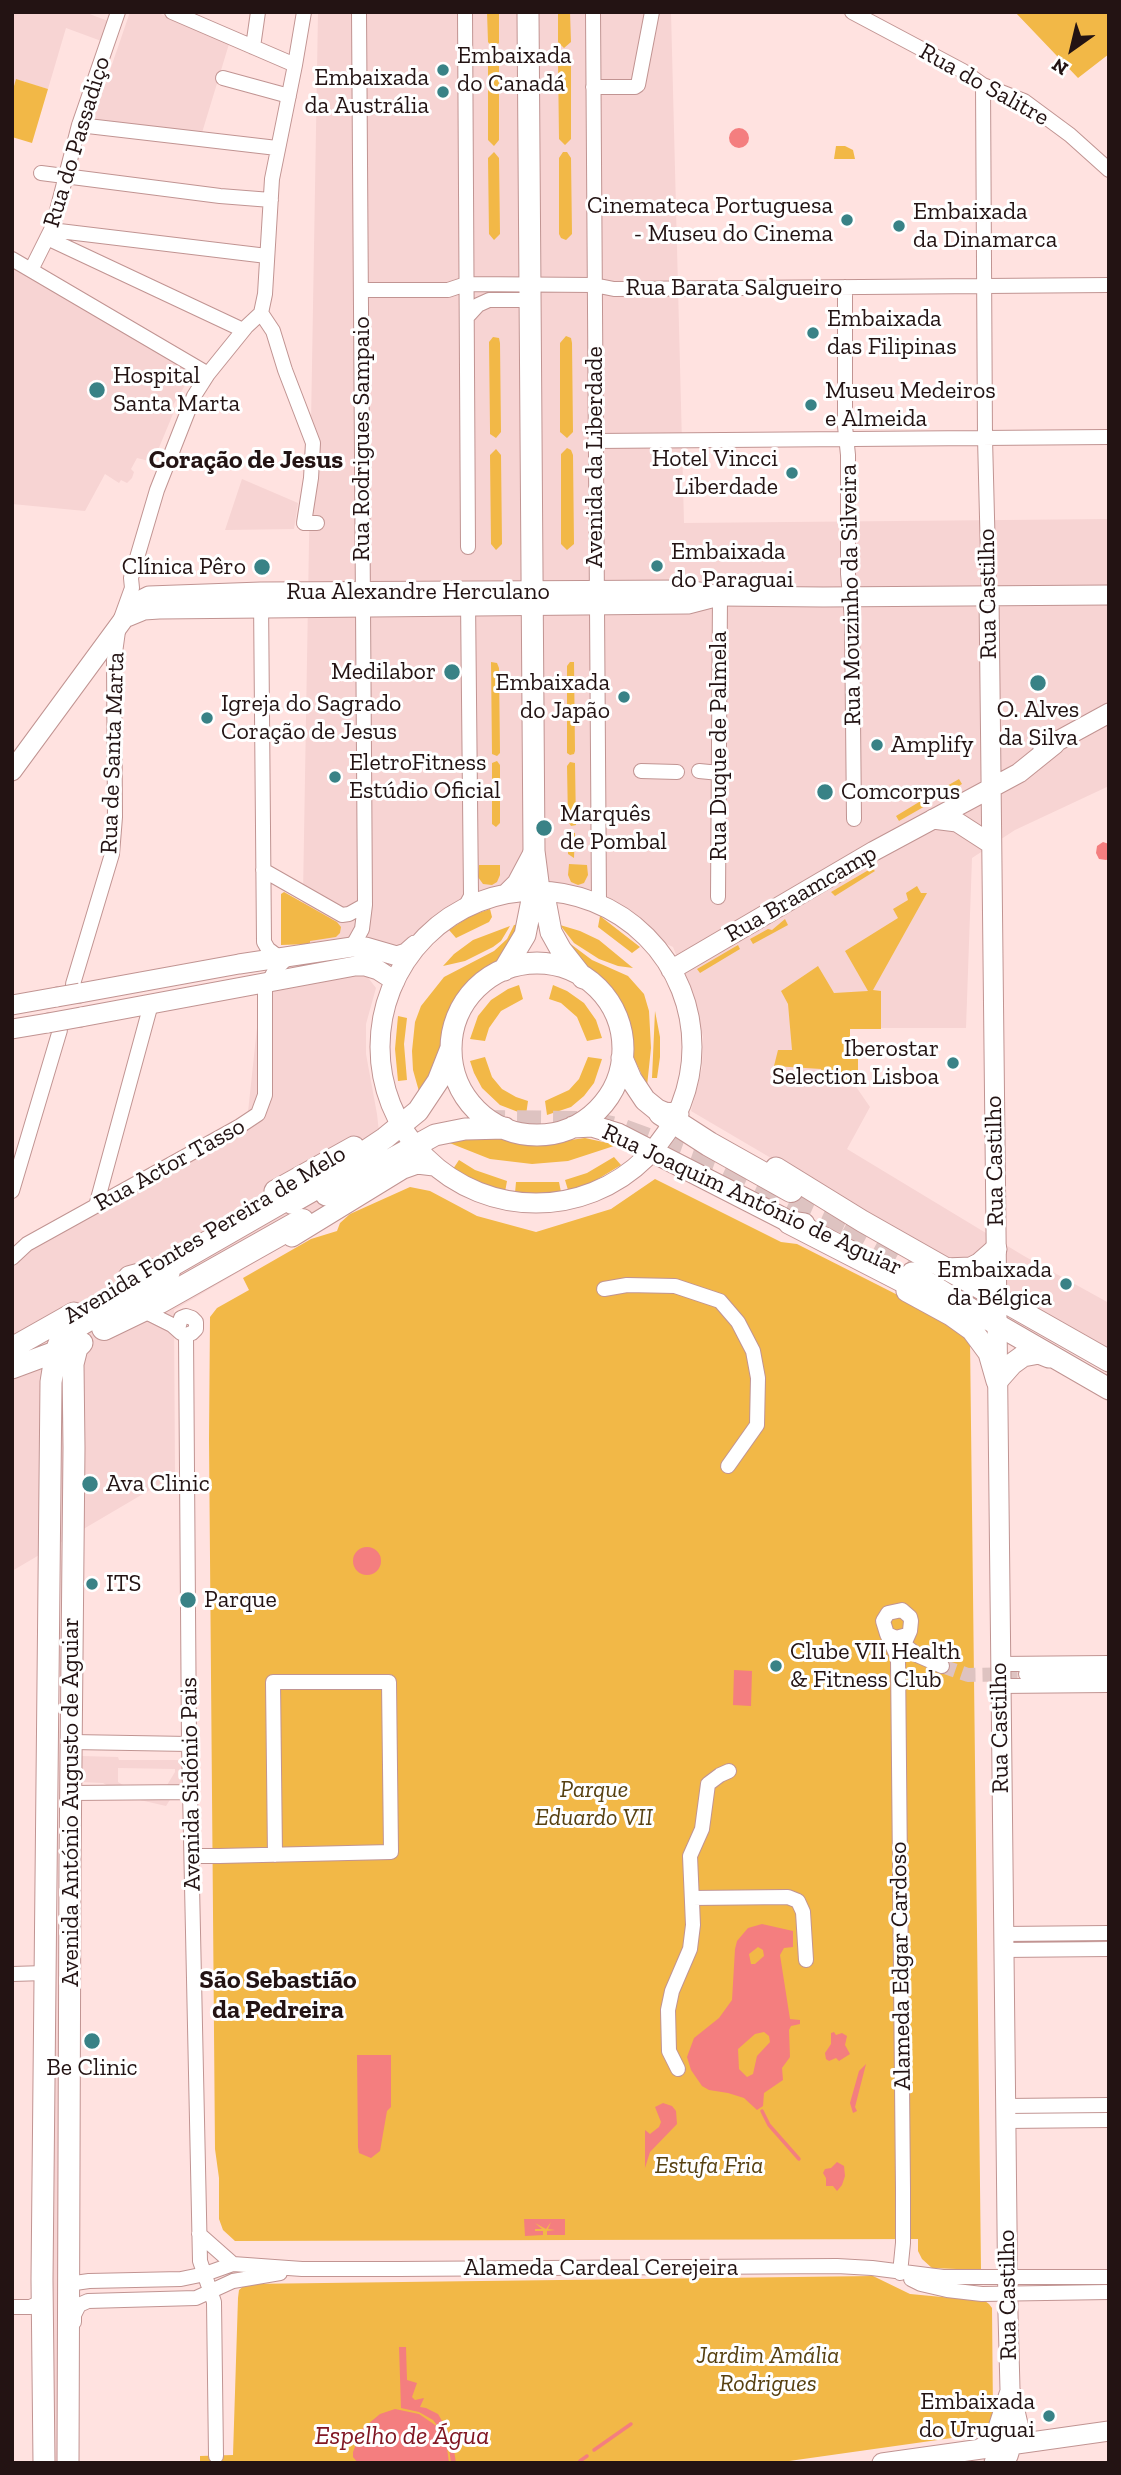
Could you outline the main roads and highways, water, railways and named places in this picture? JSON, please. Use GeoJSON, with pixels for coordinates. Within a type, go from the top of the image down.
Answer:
{"type":"FeatureCollection","features":[{"type":"Feature","properties":{"kind":"highway"},"geometry":{"type":"LineString","coordinates":[[670,1115],[709,1144],[791,1190]]}},
{"type":"Feature","properties":{"kind":"highway"},"geometry":{"type":"LineString","coordinates":[[130,1278],[163,1269],[304,1188]]}},
{"type":"Feature","properties":{"kind":"highway","name":"Avenida Fontes Pereira de Melo"},"geometry":{"type":"LineString","coordinates":[[113,1324],[173,1294],[302,1221]]}},
{"type":"Feature","properties":{"kind":"highway"},"geometry":{"type":"LineString","coordinates":[[790,1222],[933,1301]]}},
{"type":"Feature","properties":{"kind":"main road"},"geometry":{"type":"LineString","coordinates":[[528,12],[534,851],[539,890],[545,900],[547,920],[553,938],[583,978]]}},
{"type":"Feature","properties":{"kind":"main road"},"geometry":{"type":"LineString","coordinates":[[503,970],[526,935],[532,900],[539,890]]}},
{"type":"Feature","properties":{"kind":"main road"},"geometry":{"type":"LineString","coordinates":[[56,1351],[58,1340],[66,1333],[322,1185],[418,1111],[438,1081],[451,1048],[456,1021],[468,998],[480,984],[503,970],[544,964],[565,969],[583,978],[598,990],[614,1013],[620,1030],[622,1058],[617,1079],[607,1099],[592,1115],[573,1127],[539,1135],[505,1128],[482,1115],[463,1093],[455,1076],[451,1048]]}},
{"type":"Feature","properties":{"kind":"main road","name":"Rua Joaquim António de Aguiar"},"geometry":{"type":"LineString","coordinates":[[622,1058],[640,1093],[670,1115],[798,1181],[862,1221],[1109,1361]]}},
{"type":"Feature","properties":{"kind":"main road","name":"Avenida Fontes Pereira de Melo"},"geometry":{"type":"LineString","coordinates":[[12,1348],[297,1178],[382,1131],[400,1125]]}},
{"type":"Feature","properties":{"kind":"main road","name":"Rua Joaquim António de Aguiar"},"geometry":{"type":"LineString","coordinates":[[573,1127],[603,1128],[790,1222],[820,1227],[841,1236],[923,1279],[971,1310],[1109,1389]]}},
{"type":"Feature","properties":{"kind":"main road","name":"Avenida Fontes Pereira de Melo"},"geometry":{"type":"LineString","coordinates":[[12,1369],[82,1343],[162,1289],[435,1135],[456,1130],[505,1128]]}},
{"type":"Feature","properties":{"kind":"main road"},"geometry":{"type":"LineString","coordinates":[[945,1269],[971,1268],[996,1249]]}},
{"type":"Feature","properties":{"kind":"main road"},"geometry":{"type":"LineString","coordinates":[[933,1301],[971,1310]]}},
{"type":"Feature","properties":{"kind":"main road"},"geometry":{"type":"LineString","coordinates":[[933,1301],[968,1326],[984,1345],[993,1362],[997,1381],[1012,1364],[1027,1354],[1039,1353],[1058,1360]]}},
{"type":"Feature","properties":{"kind":"main road","name":"Avenida António Augusto de Aguiar"},"geometry":{"type":"LineString","coordinates":[[68,2463],[73,1364],[77,1348],[82,1343]]}},
{"type":"Feature","properties":{"kind":"main road","name":"Avenida António Augusto de Aguiar"},"geometry":{"type":"LineString","coordinates":[[44,2463],[50,1401],[56,1351]]}},
{"type":"Feature","properties":{"kind":"main road"},"geometry":{"type":"LineString","coordinates":[[12,1369],[41,1383],[50,1401]]}},
{"type":"Feature","properties":{"kind":"main road","name":"Avenida António Augusto de Aguiar"},"geometry":{"type":"LineString","coordinates":[[48,1720],[57,1682],[59,1655],[61,1423]]}},
{"type":"Feature","properties":{"kind":"main road"},"geometry":{"type":"LineString","coordinates":[[47,1863],[58,1869],[70,1864]]}},
{"type":"Feature","properties":{"kind":"main road"},"geometry":{"type":"LineString","coordinates":[[46,1950],[58,1957],[69,1952]]}},
{"type":"Feature","properties":{"kind":"main road"},"geometry":{"type":"LineString","coordinates":[[45,1973],[58,1977],[69,1989]]}},
{"type":"Feature","properties":{"kind":"main road"},"geometry":{"type":"LineString","coordinates":[[45,2019],[57,2014],[69,2019]]}},
{"type":"Feature","properties":{"kind":"main road"},"geometry":{"type":"LineString","coordinates":[[44,2301],[68,2284]]}},
{"type":"Feature","properties":{"kind":"water"},"geometry":{"type":"Polygon","coordinates":[[[735,128],[743,128],[749,138],[743,148],[735,148],[729,142],[729,134],[735,128]]]}},
{"type":"Feature","properties":{"kind":"water"},"geometry":{"type":"Polygon","coordinates":[[[1103,842],[1109,844],[1109,859],[1106,860],[1099,859],[1096,853],[1097,846],[1103,842]]]}},
{"type":"Feature","properties":{"kind":"water"},"geometry":{"type":"Polygon","coordinates":[[[367,1547],[377,1551],[381,1561],[377,1571],[367,1575],[357,1571],[353,1561],[357,1551],[367,1547]]]}},
{"type":"Feature","properties":{"kind":"water"},"geometry":{"type":"Polygon","coordinates":[[[734,1670],[752,1671],[751,1706],[733,1705],[734,1670]]]}},
{"type":"Feature","properties":{"kind":"water"},"geometry":{"type":"Polygon","coordinates":[[[762,1924],[793,1931],[793,1947],[784,1948],[780,1955],[790,2019],[800,2020],[800,2024],[791,2026],[789,2030],[790,2057],[782,2068],[783,2080],[764,2093],[763,2106],[757,2110],[744,2098],[702,2086],[691,2070],[687,2057],[694,2038],[719,2018],[732,2000],[735,1949],[737,1941],[748,1928],[762,1924]],[[758,1947],[749,1954],[751,1964],[764,1956],[763,1950],[758,1947]],[[764,2032],[755,2034],[738,2049],[739,2069],[747,2077],[753,2074],[757,2056],[770,2042],[769,2036],[764,2032]]]}},
{"type":"Feature","properties":{"kind":"water"},"geometry":{"type":"Polygon","coordinates":[[[831,2033],[836,2035],[842,2033],[847,2036],[845,2045],[850,2054],[839,2061],[836,2058],[829,2061],[825,2053],[831,2044],[831,2033]]]}},
{"type":"Feature","properties":{"kind":"water"},"geometry":{"type":"Polygon","coordinates":[[[357,2055],[391,2055],[391,2107],[387,2111],[380,2151],[371,2158],[359,2153],[358,2147],[357,2055]]]}},
{"type":"Feature","properties":{"kind":"water"},"geometry":{"type":"Polygon","coordinates":[[[866,2064],[855,2107],[857,2111],[853,2113],[850,2103],[859,2071],[866,2064]]]}},
{"type":"Feature","properties":{"kind":"water"},"geometry":{"type":"Polygon","coordinates":[[[663,2103],[672,2106],[676,2111],[677,2124],[650,2152],[645,2168],[645,2130],[650,2134],[659,2127],[661,2122],[655,2107],[663,2103]]]}},
{"type":"Feature","properties":{"kind":"water"},"geometry":{"type":"Polygon","coordinates":[[[837,2162],[844,2166],[845,2176],[837,2191],[833,2186],[826,2186],[823,2173],[837,2162]]]}},
{"type":"Feature","properties":{"kind":"water"},"geometry":{"type":"Polygon","coordinates":[[[524,2219],[565,2219],[565,2235],[547,2235],[547,2231],[555,2230],[548,2229],[551,2222],[546,2229],[535,2223],[542,2229],[535,2231],[543,2231],[543,2235],[525,2236],[524,2219]]]}},
{"type":"Feature","properties":{"kind":"water"},"geometry":{"type":"Polygon","coordinates":[[[399,2347],[406,2347],[407,2380],[417,2383],[412,2397],[415,2400],[424,2398],[420,2407],[438,2414],[452,2438],[456,2463],[451,2463],[448,2440],[433,2420],[419,2412],[401,2408],[399,2347]]]}},
{"type":"Feature","properties":{"kind":"water","name":"Espelho de Água"},"geometry":{"type":"Polygon","coordinates":[[[395,2409],[419,2414],[438,2427],[446,2440],[449,2463],[358,2463],[353,2452],[362,2429],[380,2414],[395,2409]]]}},
{"type":"Feature","properties":{"kind":"waterway"},"geometry":{"type":"LineString","coordinates":[[762,2111],[769,2125],[799,2159]]}},
{"type":"Feature","properties":{"kind":"waterway"},"geometry":{"type":"LineString","coordinates":[[594,2450],[631,2424]]}},
{"type":"Feature","properties":{"kind":"waterway"},"geometry":{"type":"LineString","coordinates":[[580,2461],[587,2456]]}},
{"type":"Feature","properties":{"kind":"tunnel"},"geometry":{"type":"LineString","coordinates":[[481,1122],[588,1123],[620,1130],[721,1166],[865,1231]]}},
{"type":"Feature","properties":{"kind":"tunnel"},"geometry":{"type":"LineString","coordinates":[[843,1230],[935,1279]]}},
{"type":"Feature","properties":{"kind":"tunnel"},"geometry":{"type":"LineString","coordinates":[[61,1423],[65,1351]]}},
{"type":"Feature","properties":{"kind":"tunnel"},"geometry":{"type":"LineString","coordinates":[[942,1666],[968,1675],[1026,1674]]}},
{"type":"Feature","properties":{"kind":"place","name":"Embaixada do Canadá"},"geometry":{"type":"Point","coordinates":[443,70]}},
{"type":"Feature","properties":{"kind":"place","name":"Embaixada da Austrália"},"geometry":{"type":"Point","coordinates":[443,92]}},
{"type":"Feature","properties":{"kind":"place","name":"Cinemateca Portuguesa - Museu do Cinema"},"geometry":{"type":"Point","coordinates":[847,220]}},
{"type":"Feature","properties":{"kind":"place","name":"Embaixada da Dinamarca"},"geometry":{"type":"Point","coordinates":[899,226]}},
{"type":"Feature","properties":{"kind":"place","name":"Embaixada das Filipinas"},"geometry":{"type":"Point","coordinates":[813,333]}},
{"type":"Feature","properties":{"kind":"place","name":"Hospital Santa Marta"},"geometry":{"type":"Point","coordinates":[97,390]}},
{"type":"Feature","properties":{"kind":"place","name":"Museu Medeiros e Almeida"},"geometry":{"type":"Point","coordinates":[811,405]}},
{"type":"Feature","properties":{"kind":"place","name":"Hotel Vincci Liberdade"},"geometry":{"type":"Point","coordinates":[792,473]}},
{"type":"Feature","properties":{"kind":"place","name":"Embaixada do Paraguai"},"geometry":{"type":"Point","coordinates":[657,566]}},
{"type":"Feature","properties":{"kind":"place","name":"Clínica Pêro"},"geometry":{"type":"Point","coordinates":[262,567]}},
{"type":"Feature","properties":{"kind":"place","name":"Medilabor"},"geometry":{"type":"Point","coordinates":[452,672]}},
{"type":"Feature","properties":{"kind":"place","name":"O. Alves da Silva"},"geometry":{"type":"Point","coordinates":[1038,683]}},
{"type":"Feature","properties":{"kind":"place","name":"Embaixada do Japão"},"geometry":{"type":"Point","coordinates":[624,697]}},
{"type":"Feature","properties":{"kind":"place","name":"Igreja do Sagrado Coração de Jesus"},"geometry":{"type":"Point","coordinates":[207,718]}},
{"type":"Feature","properties":{"kind":"place","name":"Amplify"},"geometry":{"type":"Point","coordinates":[877,745]}},
{"type":"Feature","properties":{"kind":"place","name":"EletroFitness Estúdio Oficial"},"geometry":{"type":"Point","coordinates":[335,777]}},
{"type":"Feature","properties":{"kind":"place","name":"Comcorpus"},"geometry":{"type":"Point","coordinates":[825,792]}},
{"type":"Feature","properties":{"kind":"place","name":"Marquês de Pombal"},"geometry":{"type":"Point","coordinates":[544,828]}},
{"type":"Feature","properties":{"kind":"place","name":"Iberostar Selection Lisboa"},"geometry":{"type":"Point","coordinates":[953,1063]}},
{"type":"Feature","properties":{"kind":"place","name":"Embaixada da Bélgica"},"geometry":{"type":"Point","coordinates":[1066,1284]}},
{"type":"Feature","properties":{"kind":"place","name":"Ava Clinic"},"geometry":{"type":"Point","coordinates":[90,1484]}},
{"type":"Feature","properties":{"kind":"place","name":"ITS"},"geometry":{"type":"Point","coordinates":[92,1584]}},
{"type":"Feature","properties":{"kind":"place","name":"Parque"},"geometry":{"type":"Point","coordinates":[188,1600]}},
{"type":"Feature","properties":{"kind":"place","name":"Clube VII Health & Fitness Club"},"geometry":{"type":"Point","coordinates":[776,1666]}},
{"type":"Feature","properties":{"kind":"place","name":"Be Clinic"},"geometry":{"type":"Point","coordinates":[92,2041]}},
{"type":"Feature","properties":{"kind":"place","name":"Embaixada do Uruguai"},"geometry":{"type":"Point","coordinates":[1049,2416]}},
{"type":"Feature","properties":{"kind":"district","name":"Coração de Jesus"},"geometry":{"type":"Point","coordinates":[246,461]}},
{"type":"Feature","properties":{"kind":"district","name":"São Sebastião da Pedreira"},"geometry":{"type":"Point","coordinates":[278,1996]}},
{"type":"Feature","properties":{"kind":"park label","name":"Parque Eduardo VII"},"geometry":{"type":"Point","coordinates":[594,1804]}},
{"type":"Feature","properties":{"kind":"park label","name":"Estufa Fria"},"geometry":{"type":"Point","coordinates":[709,2166]}},
{"type":"Feature","properties":{"kind":"park label","name":"Jardim Amália Rodrigues"},"geometry":{"type":"Point","coordinates":[768,2370]}}]}
